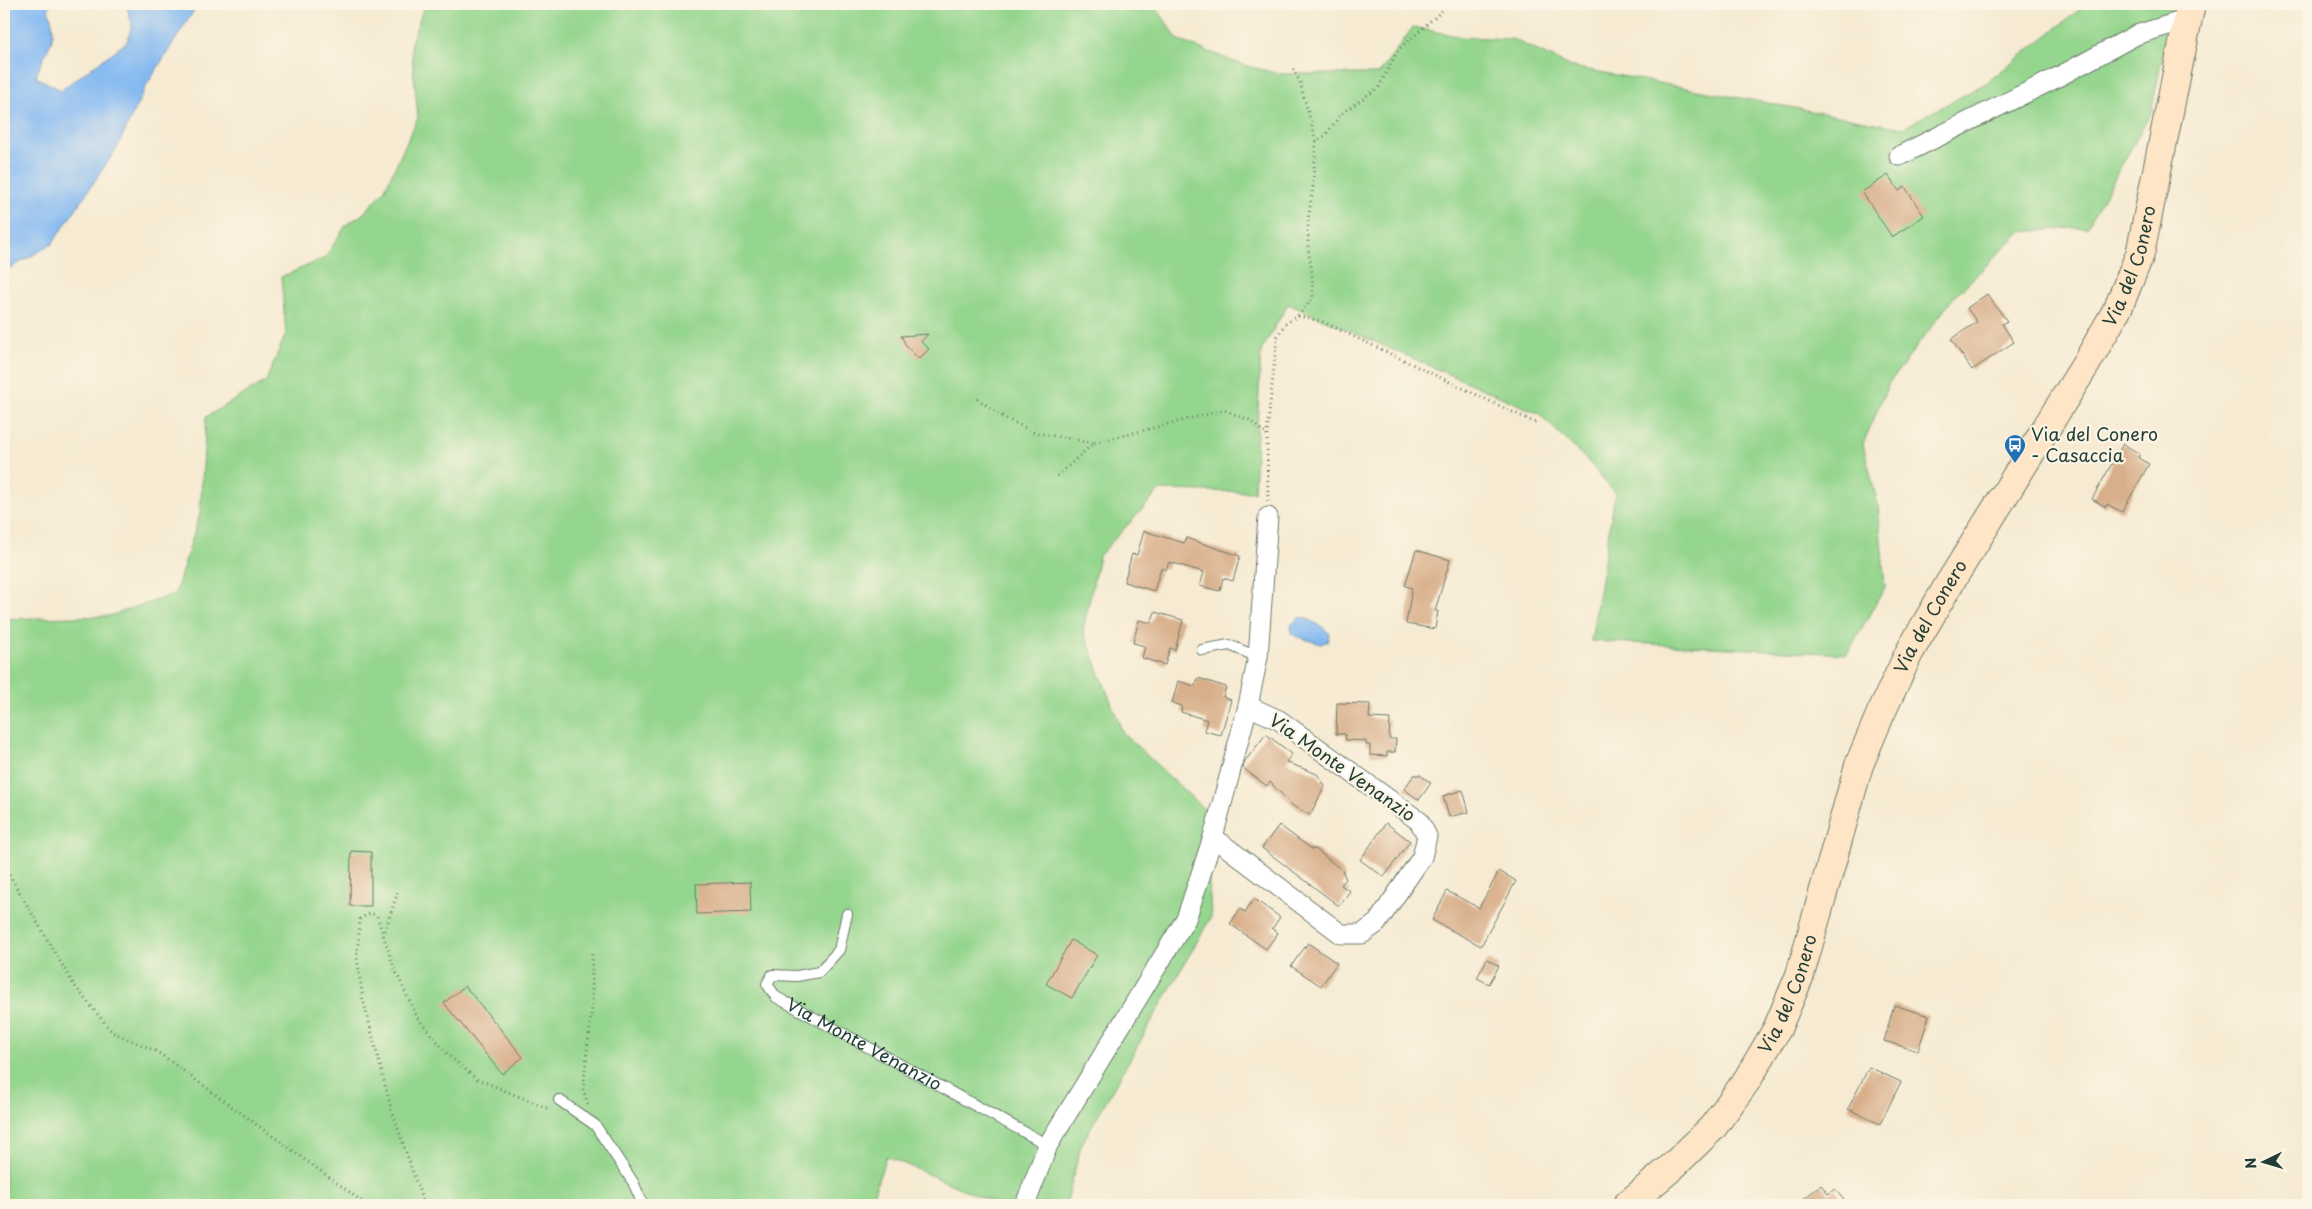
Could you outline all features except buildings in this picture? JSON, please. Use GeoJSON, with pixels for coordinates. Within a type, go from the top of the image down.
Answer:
{"type":"FeatureCollection","features":[{"type":"Feature","properties":{"kind":"main road","name":"Via del Conero"},"geometry":{"type":"LineString","coordinates":[[1627,1205],[1713,1127],[1748,1080],[1777,1029],[1800,975],[1859,765],[1909,653],[1949,584],[2086,364],[2118,308],[2140,254],[2189,12]]}},
{"type":"Feature","properties":{"kind":"street"},"geometry":{"type":"LineString","coordinates":[[1899,156],[2058,77],[2136,34],[2189,12]]}},
{"type":"Feature","properties":{"kind":"street","name":"Via Monte Venanzio"},"geometry":{"type":"LineString","coordinates":[[1024,1205],[1048,1145],[1186,919],[1213,837],[1248,706],[1258,657],[1268,517]]}},
{"type":"Feature","properties":{"kind":"street","name":"Via Monte Venanzio"},"geometry":{"type":"LineString","coordinates":[[1213,837],[1341,934],[1362,934],[1377,923],[1422,857],[1427,836],[1419,821],[1279,720],[1248,706]]}},
{"type":"Feature","properties":{"kind":"lane"},"geometry":{"type":"LineString","coordinates":[[1202,650],[1229,645],[1258,657]]}},
{"type":"Feature","properties":{"kind":"lane","name":"Via Monte Venanzio"},"geometry":{"type":"LineString","coordinates":[[847,914],[838,950],[819,972],[798,976],[772,975],[767,984],[776,997],[1048,1145]]}},
{"type":"Feature","properties":{"kind":"lane"},"geometry":{"type":"LineString","coordinates":[[559,1100],[595,1125],[633,1182],[643,1205]]}},
{"type":"Feature","properties":{"kind":"path"},"geometry":{"type":"LineString","coordinates":[[1316,141],[1325,136],[1341,114],[1379,87],[1398,50],[1443,10],[1445,4]]}},
{"type":"Feature","properties":{"kind":"path"},"geometry":{"type":"LineString","coordinates":[[1268,517],[1267,434],[1278,337],[1285,324],[1298,316],[1313,298],[1312,272],[1308,248],[1308,220],[1313,187],[1316,141],[1300,82],[1293,69]]}},
{"type":"Feature","properties":{"kind":"path"},"geometry":{"type":"LineString","coordinates":[[1298,316],[1322,321],[1536,423]]}},
{"type":"Feature","properties":{"kind":"path"},"geometry":{"type":"LineString","coordinates":[[977,399],[1005,418],[1033,432],[1094,443],[1224,410],[1249,420],[1267,434]]}},
{"type":"Feature","properties":{"kind":"path"},"geometry":{"type":"LineString","coordinates":[[1057,476],[1094,443]]}},
{"type":"Feature","properties":{"kind":"path"},"geometry":{"type":"LineString","coordinates":[[4,866],[74,986],[112,1032],[156,1051],[367,1205]]}},
{"type":"Feature","properties":{"kind":"path"},"geometry":{"type":"LineString","coordinates":[[383,936],[398,892]]}},
{"type":"Feature","properties":{"kind":"path"},"geometry":{"type":"LineString","coordinates":[[424,1205],[391,1108],[363,1000],[357,958],[360,920],[370,912],[377,916],[394,968],[417,1017],[449,1056],[477,1079],[550,1109]]}},
{"type":"Feature","properties":{"kind":"path"},"geometry":{"type":"LineString","coordinates":[[592,953],[592,1008],[583,1089],[595,1125]]}},
{"type":"Feature","properties":{"kind":"green space"},"geometry":{"type":"Polygon","coordinates":[[[425,4],[1154,4],[1178,40],[1243,65],[1280,74],[1379,74],[1413,27],[1461,37],[1512,39],[1572,67],[1903,128],[1986,83],[2087,4],[2173,4],[2151,113],[2087,227],[2020,232],[1954,297],[1889,383],[1863,444],[1878,505],[1885,587],[1847,654],[1591,641],[1615,493],[1589,462],[1538,413],[1288,304],[1261,351],[1254,492],[1160,490],[1099,556],[1083,630],[1123,733],[1205,810],[1211,917],[1081,1145],[1066,1205],[995,1205],[995,1203],[886,1156],[870,1205],[5,1205],[4,619],[109,616],[175,594],[200,514],[206,417],[266,381],[286,334],[281,277],[325,258],[346,225],[363,214],[384,191],[418,118],[411,43],[425,4]]]}},
{"type":"Feature","properties":{"kind":"water"},"geometry":{"type":"Polygon","coordinates":[[[4,4],[51,4],[48,9],[52,20],[52,37],[36,77],[61,90],[127,42],[132,24],[126,4],[198,4],[146,86],[117,148],[52,244],[7,270],[4,335],[4,4]]]}},
{"type":"Feature","properties":{"kind":"water"},"geometry":{"type":"Polygon","coordinates":[[[1299,617],[1311,621],[1326,630],[1329,633],[1328,641],[1321,644],[1295,636],[1292,633],[1291,625],[1299,617]]]}},
{"type":"Feature","properties":{"kind":"place","name":"Via del Conero - Casaccia"},"geometry":{"type":"Point","coordinates":[2015,464]}}]}
